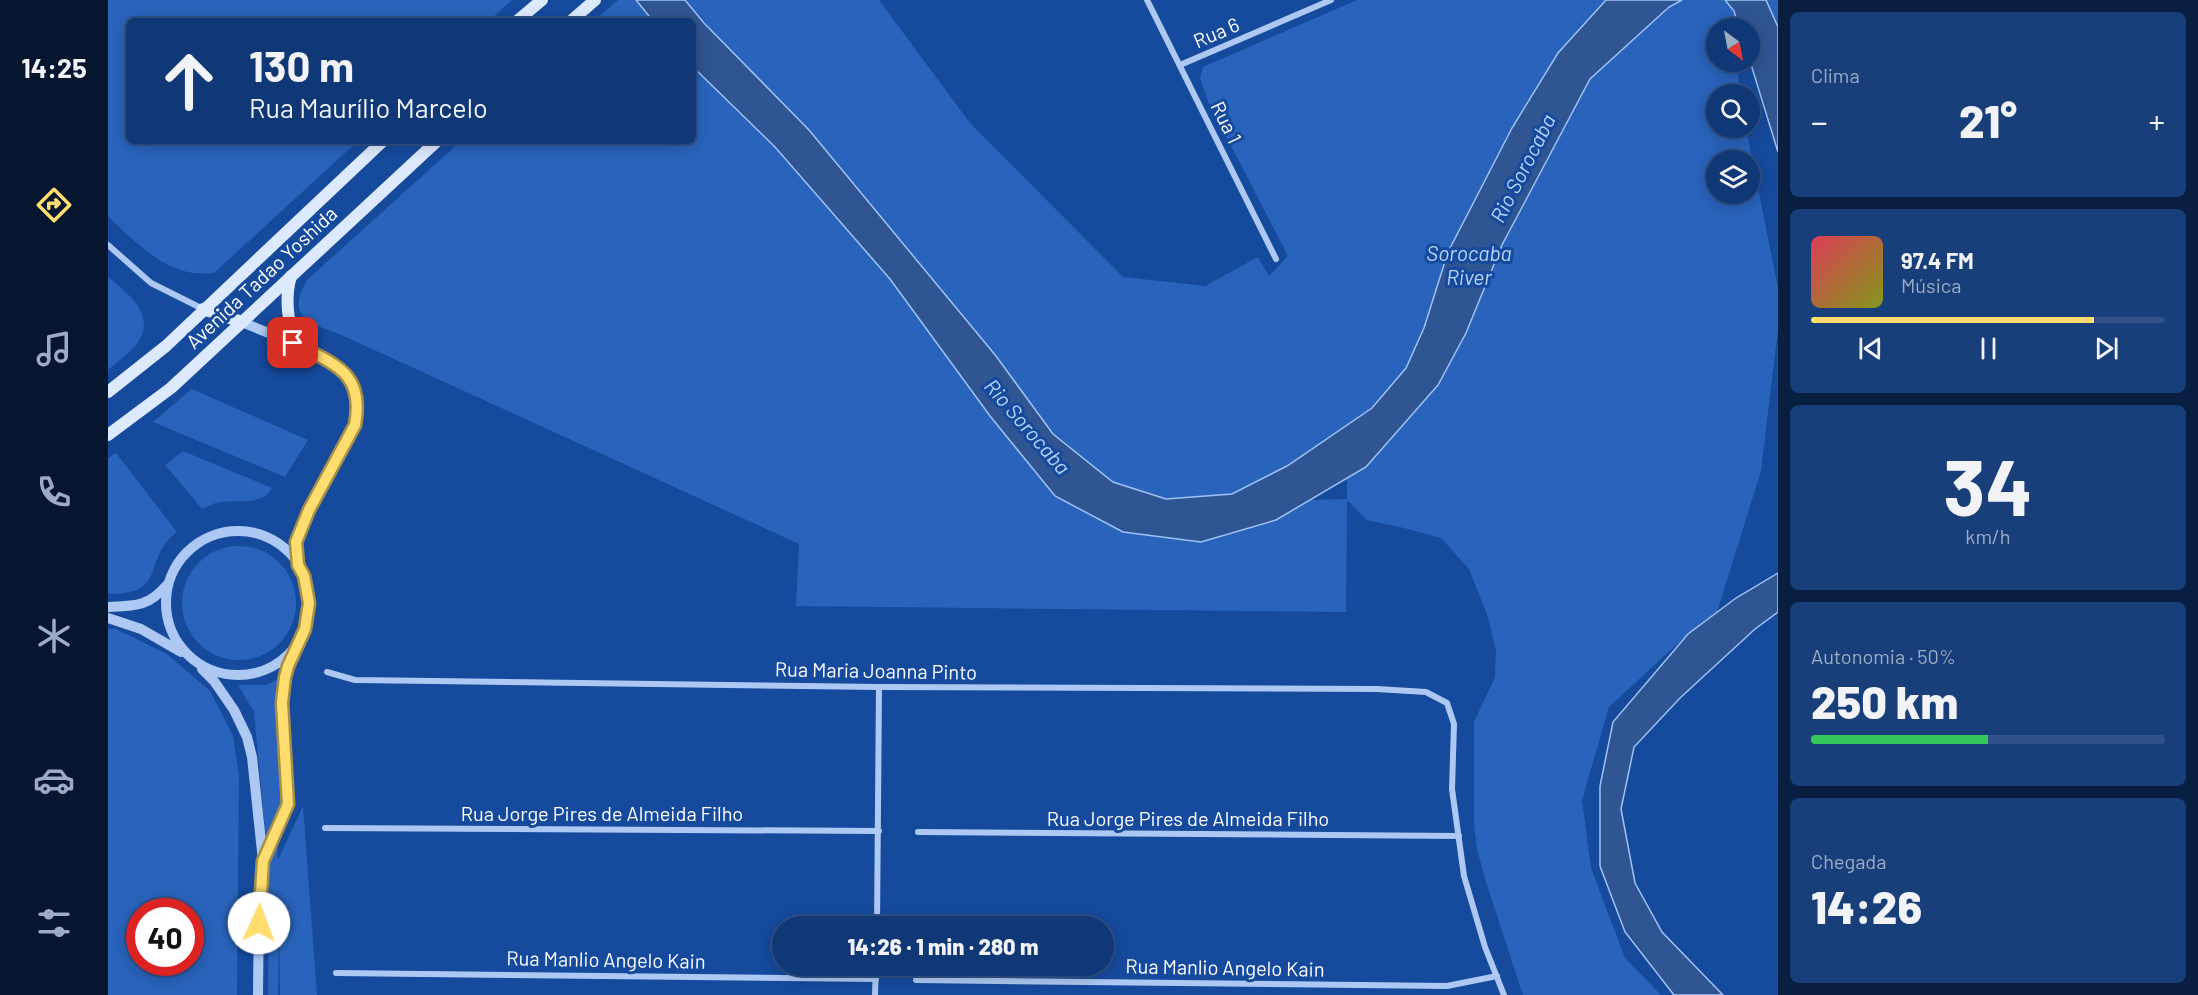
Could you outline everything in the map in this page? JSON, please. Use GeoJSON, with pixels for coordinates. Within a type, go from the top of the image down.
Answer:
{"type":"FeatureCollection","features":[{"type":"Feature","properties":{"kind":"main road"},"geometry":{"type":"LineString","coordinates":[[521,18],[542,0]]}},
{"type":"Feature","properties":{"kind":"main road"},"geometry":{"type":"LineString","coordinates":[[574,18],[595,0]]}},
{"type":"Feature","properties":{"kind":"main road","name":"Avenida Tadao Yoshida"},"geometry":{"type":"LineString","coordinates":[[108,392],[166,346],[380,144]]}},
{"type":"Feature","properties":{"kind":"main road","name":"Avenida Tadao Yoshida"},"geometry":{"type":"LineString","coordinates":[[108,435],[171,388],[434,144]]}},
{"type":"Feature","properties":{"kind":"main road"},"geometry":{"type":"LineString","coordinates":[[291,275],[286,291],[293,343]]}},
{"type":"Feature","properties":{"kind":"main road"},"geometry":{"type":"LineString","coordinates":[[203,309],[242,322]]}},
{"type":"Feature","properties":{"kind":"street","name":"Rua 1"},"geometry":{"type":"LineString","coordinates":[[1147,0],[1276,259]]}},
{"type":"Feature","properties":{"kind":"street","name":"Rua 6"},"geometry":{"type":"LineString","coordinates":[[1180,65],[1330,0]]}},
{"type":"Feature","properties":{"kind":"street"},"geometry":{"type":"LineString","coordinates":[[108,245],[152,283],[203,309]]}},
{"type":"Feature","properties":{"kind":"street"},"geometry":{"type":"LineString","coordinates":[[242,322],[293,343],[339,368],[349,378],[358,400],[355,425],[297,535],[295,549],[298,565],[306,583],[309,603],[305,629],[288,666],[282,703],[288,804],[263,861]]}},
{"type":"Feature","properties":{"kind":"street"},"geometry":{"type":"LineString","coordinates":[[258,995],[259,899],[263,861],[252,757],[247,737],[234,710],[214,681],[174,637],[166,610],[169,583],[174,570],[191,549],[215,535],[228,532],[248,532],[268,538],[285,549],[298,565]]}},
{"type":"Feature","properties":{"kind":"street"},"geometry":{"type":"LineString","coordinates":[[108,607],[135,606],[151,601],[169,583]]}},
{"type":"Feature","properties":{"kind":"street"},"geometry":{"type":"LineString","coordinates":[[108,618],[141,629],[209,669],[229,674],[255,672],[280,661],[298,641]]}},
{"type":"Feature","properties":{"kind":"street","name":"Rua Maria Joanna Pinto"},"geometry":{"type":"LineString","coordinates":[[327,672],[355,680],[879,687],[1377,689],[1426,692],[1447,704],[1454,724],[1452,789],[1459,836]]}},
{"type":"Feature","properties":{"kind":"street"},"geometry":{"type":"LineString","coordinates":[[877,916],[879,687]]}},
{"type":"Feature","properties":{"kind":"street","name":"Rua Jorge Pires de Almeida Filho"},"geometry":{"type":"LineString","coordinates":[[325,828],[879,831]]}},
{"type":"Feature","properties":{"kind":"street","name":"Rua Jorge Pires de Almeida Filho"},"geometry":{"type":"LineString","coordinates":[[918,832],[1459,836]]}},
{"type":"Feature","properties":{"kind":"street"},"geometry":{"type":"LineString","coordinates":[[1459,836],[1464,876],[1485,947],[1504,995]]}},
{"type":"Feature","properties":{"kind":"street","name":"Rua Manlio Angelo Kain"},"geometry":{"type":"LineString","coordinates":[[336,973],[876,979]]}},
{"type":"Feature","properties":{"kind":"street","name":"Rua Manlio Angelo Kain"},"geometry":{"type":"LineString","coordinates":[[916,980],[1447,986],[1497,976]]}},
{"type":"Feature","properties":{"kind":"street"},"geometry":{"type":"LineString","coordinates":[[875,995],[876,979]]}},
{"type":"Feature","properties":{"kind":"shaded area"},"geometry":{"type":"Polygon","coordinates":[[[108,0],[512,0],[492,18],[126,18],[126,144],[355,144],[214,273],[193,273],[171,266],[142,247],[108,216],[108,0]]]}},
{"type":"Feature","properties":{"kind":"shaded area"},"geometry":{"type":"Polygon","coordinates":[[[618,0],[636,0],[651,18],[597,18],[618,0]]]}},
{"type":"Feature","properties":{"kind":"shaded area"},"geometry":{"type":"Polygon","coordinates":[[[686,0],[879,0],[970,123],[1123,277],[1205,286],[1258,257],[1269,276],[1288,256],[1208,101],[1200,78],[1203,67],[1357,0],[1606,0],[1558,53],[1512,128],[1448,252],[1424,328],[1406,368],[1372,408],[1287,466],[1232,494],[1166,499],[1113,482],[1053,434],[996,356],[809,130],[712,31],[686,0]]]}},
{"type":"Feature","properties":{"kind":"shaded area"},"geometry":{"type":"Polygon","coordinates":[[[1682,0],[1725,0],[1734,11],[1734,18],[1706,18],[1706,72],[1738,72],[1739,84],[1706,84],[1706,138],[1748,138],[1750,150],[1706,150],[1706,204],[1760,204],[1760,198],[1778,288],[1778,329],[1761,471],[1717,612],[1688,634],[1609,707],[1582,800],[1591,868],[1625,958],[1661,995],[1523,995],[1485,879],[1477,849],[1474,824],[1474,722],[1495,677],[1496,651],[1488,617],[1469,569],[1441,538],[1367,520],[1347,500],[1346,612],[796,606],[799,544],[316,325],[302,315],[299,309],[302,291],[308,279],[458,144],[696,144],[696,70],[775,147],[890,279],[990,416],[1055,496],[1276,520],[1311,500],[1347,499],[1347,478],[1366,467],[1438,385],[1466,333],[1502,245],[1590,79],[1669,7],[1682,0]]]}},
{"type":"Feature","properties":{"kind":"shaded area"},"geometry":{"type":"Polygon","coordinates":[[[1766,0],[1778,0],[1778,27],[1766,0]]]}},
{"type":"Feature","properties":{"kind":"shaded area"},"geometry":{"type":"Polygon","coordinates":[[[108,277],[138,306],[143,315],[144,325],[142,335],[136,345],[108,370],[108,277]]]}},
{"type":"Feature","properties":{"kind":"shaded area"},"geometry":{"type":"Polygon","coordinates":[[[192,389],[308,440],[285,477],[153,422],[192,389]]]}},
{"type":"Feature","properties":{"kind":"shaded area"},"geometry":{"type":"Polygon","coordinates":[[[183,451],[272,488],[268,494],[256,500],[221,502],[202,509],[165,465],[183,451]]]}},
{"type":"Feature","properties":{"kind":"shaded area"},"geometry":{"type":"Polygon","coordinates":[[[116,453],[177,532],[159,554],[147,582],[140,588],[127,593],[108,594],[108,458],[116,453]]]}},
{"type":"Feature","properties":{"kind":"shaded area"},"geometry":{"type":"Polygon","coordinates":[[[239,546],[261,550],[280,562],[292,581],[296,603],[292,625],[280,644],[261,656],[239,660],[217,656],[198,644],[186,625],[182,603],[186,581],[198,562],[217,550],[239,546]]]}},
{"type":"Feature","properties":{"kind":"shaded area"},"geometry":{"type":"Polygon","coordinates":[[[108,629],[116,629],[167,654],[210,691],[233,736],[239,775],[237,995],[108,995],[108,629]]]}},
{"type":"Feature","properties":{"kind":"shaded area"},"geometry":{"type":"Polygon","coordinates":[[[279,679],[276,709],[282,806],[276,820],[278,860],[303,806],[317,995],[280,995],[279,912],[278,995],[268,995],[269,873],[254,712],[238,685],[266,685],[279,679]]]}},
{"type":"Feature","properties":{"kind":"water","name":"Sorocaba River"},"geometry":{"type":"Polygon","coordinates":[[[636,0],[685,0],[704,23],[809,130],[996,356],[1053,434],[1113,482],[1166,499],[1232,494],[1287,466],[1372,408],[1406,368],[1424,328],[1448,252],[1512,128],[1558,53],[1606,0],[1682,0],[1669,7],[1590,79],[1502,245],[1466,333],[1438,385],[1366,467],[1276,520],[1201,542],[1123,532],[1055,496],[990,416],[890,279],[775,147],[696,70],[696,18],[651,18],[636,0]]]}},
{"type":"Feature","properties":{"kind":"water"},"geometry":{"type":"Polygon","coordinates":[[[1725,0],[1766,0],[1778,27],[1778,152],[1760,94],[1760,84],[1757,84],[1753,72],[1760,72],[1760,18],[1736,18],[1734,11],[1725,0]]]}},
{"type":"Feature","properties":{"kind":"water"},"geometry":{"type":"Polygon","coordinates":[[[1778,573],[1778,612],[1755,629],[1680,698],[1634,747],[1621,809],[1635,883],[1662,932],[1723,995],[1674,995],[1625,932],[1600,866],[1600,786],[1613,722],[1688,634],[1736,598],[1778,573]]]}},
{"type":"Feature","properties":{"kind":"route"},"geometry":{"type":"LineString","coordinates":[[259,923],[263,861],[288,804],[282,703],[285,677],[308,616],[308,589],[298,565],[295,549],[297,535],[355,425],[358,410],[355,389],[349,378],[339,368],[293,343]]}},
{"type":"Feature","properties":{"kind":"water label","name":"Rio Sorocaba"},"geometry":{"type":"Point","coordinates":[1522,168]}},
{"type":"Feature","properties":{"kind":"water label","name":"Rio Sorocaba"},"geometry":{"type":"Point","coordinates":[1028,426]}}]}
